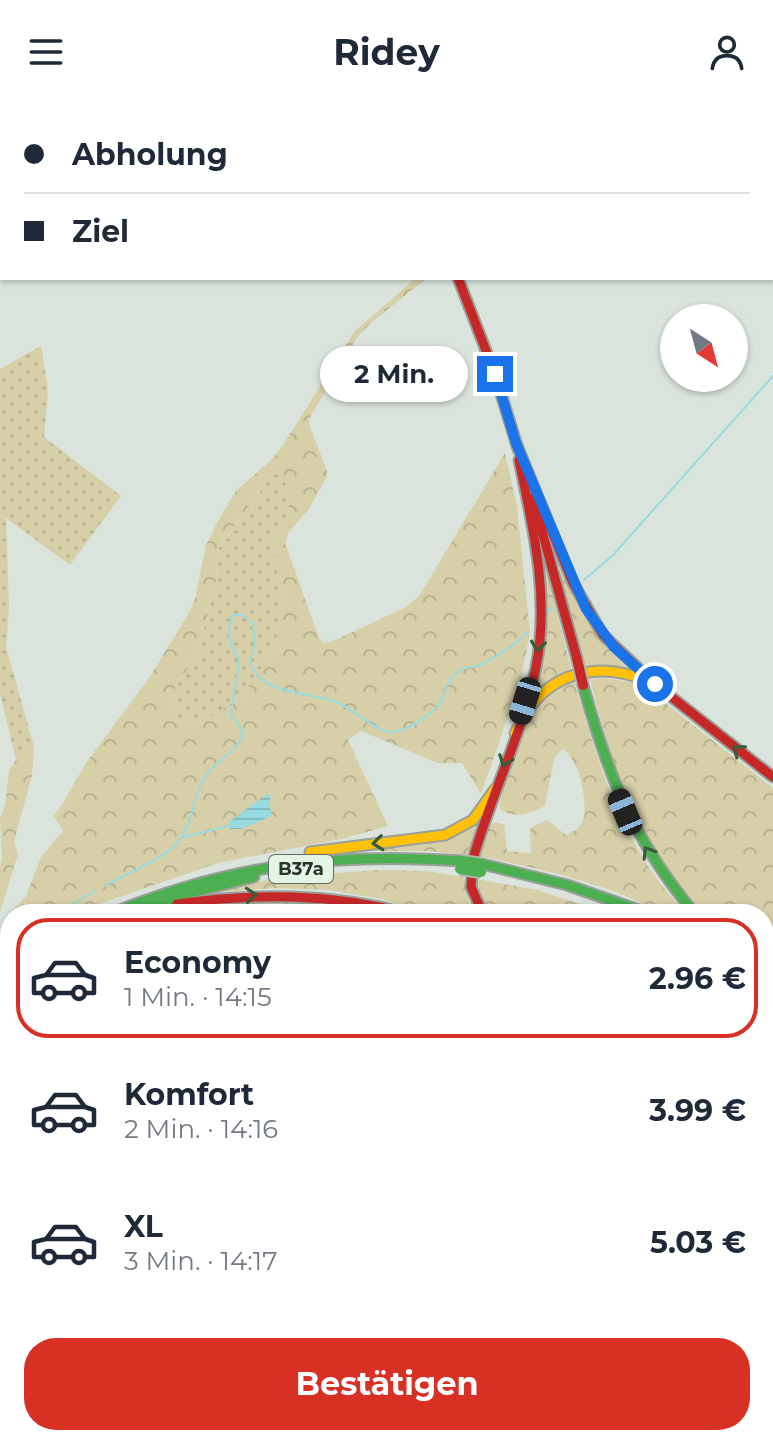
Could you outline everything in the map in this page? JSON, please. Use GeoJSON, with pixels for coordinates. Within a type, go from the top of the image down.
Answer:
{"type":"FeatureCollection","features":[{"type":"Feature","properties":{"kind":"main road"},"geometry":{"type":"LineString","coordinates":[[459,280],[486,346],[516,443],[607,768],[625,812],[661,873],[687,904]]}},
{"type":"Feature","properties":{"kind":"main road"},"geometry":{"type":"LineString","coordinates":[[516,443],[586,609],[614,647],[655,684],[773,777]]}},
{"type":"Feature","properties":{"kind":"main road"},"geometry":{"type":"LineString","coordinates":[[478,904],[471,868],[535,668],[540,633],[535,547],[516,443]]}},
{"type":"Feature","properties":{"kind":"main road"},"geometry":{"type":"LineString","coordinates":[[515,733],[539,696],[570,675],[592,669],[612,669],[655,684]]}},
{"type":"Feature","properties":{"kind":"main road"},"geometry":{"type":"LineString","coordinates":[[222,875],[317,851],[445,835],[473,820],[495,789]]}},
{"type":"Feature","properties":{"kind":"main road","name":"B37a"},"geometry":{"type":"LineString","coordinates":[[134,904],[222,875],[343,857],[400,856],[543,877],[621,904]]}},
{"type":"Feature","properties":{"kind":"main road","name":"B37a"},"geometry":{"type":"LineString","coordinates":[[161,904],[212,887],[302,869],[398,864],[461,865]]}},
{"type":"Feature","properties":{"kind":"main road","name":"B37a"},"geometry":{"type":"LineString","coordinates":[[482,868],[600,904]]}},
{"type":"Feature","properties":{"kind":"main road"},"geometry":{"type":"LineString","coordinates":[[178,904],[278,894],[370,904]]}},
{"type":"Feature","properties":{"kind":"green space"},"geometry":{"type":"Polygon","coordinates":[[[414,280],[424,280],[358,336],[309,419],[327,477],[308,510],[289,532],[285,543],[319,638],[324,643],[331,642],[406,607],[419,596],[505,453],[517,507],[530,632],[521,679],[481,794],[462,763],[438,763],[361,731],[348,740],[388,826],[341,839],[218,863],[100,904],[19,904],[26,896],[41,857],[63,831],[54,816],[86,763],[149,678],[187,616],[195,599],[206,545],[220,517],[236,491],[283,445],[354,332],[414,280]],[[284,473],[273,474],[218,548],[216,581],[199,650],[173,692],[178,717],[200,723],[242,697],[273,650],[283,611],[273,541],[289,510],[284,473]]]}},
{"type":"Feature","properties":{"kind":"green space"},"geometry":{"type":"Polygon","coordinates":[[[41,346],[48,389],[44,437],[121,496],[70,565],[6,518],[9,606],[6,647],[34,747],[16,760],[0,693],[0,369],[41,346]]]}},
{"type":"Feature","properties":{"kind":"green space"},"geometry":{"type":"Polygon","coordinates":[[[285,473],[289,510],[273,541],[283,611],[273,650],[242,697],[200,723],[178,717],[173,692],[199,650],[216,581],[218,549],[273,474],[285,473]]]}},
{"type":"Feature","properties":{"kind":"green space"},"geometry":{"type":"Polygon","coordinates":[[[542,551],[571,668],[546,682],[533,694],[545,641],[542,551]]]}},
{"type":"Feature","properties":{"kind":"green space"},"geometry":{"type":"Polygon","coordinates":[[[560,568],[596,635],[625,666],[585,665],[561,583],[560,568]]]}},
{"type":"Feature","properties":{"kind":"green space"},"geometry":{"type":"Polygon","coordinates":[[[590,679],[635,683],[650,691],[773,788],[773,904],[696,904],[681,887],[661,861],[630,805],[608,745],[590,679]]]}},
{"type":"Feature","properties":{"kind":"green space"},"geometry":{"type":"Polygon","coordinates":[[[574,681],[616,805],[646,862],[678,904],[646,904],[574,878],[479,856],[486,832],[494,822],[504,824],[507,851],[531,853],[530,828],[547,820],[566,835],[575,830],[584,817],[583,790],[577,770],[562,749],[554,759],[545,806],[522,814],[499,809],[507,772],[522,735],[544,703],[574,681]]]}},
{"type":"Feature","properties":{"kind":"green space"},"geometry":{"type":"Polygon","coordinates":[[[34,747],[32,775],[14,841],[18,854],[0,904],[0,818],[5,805],[9,770],[16,760],[34,747]]]}},
{"type":"Feature","properties":{"kind":"green space"},"geometry":{"type":"Polygon","coordinates":[[[481,818],[468,855],[426,851],[345,851],[435,842],[452,837],[481,818]]]}},
{"type":"Feature","properties":{"kind":"green space"},"geometry":{"type":"Polygon","coordinates":[[[374,870],[425,871],[464,877],[470,904],[397,904],[328,890],[278,888],[218,892],[270,879],[374,870]]]}},
{"type":"Feature","properties":{"kind":"green space"},"geometry":{"type":"Polygon","coordinates":[[[476,879],[537,890],[581,904],[484,904],[479,896],[476,879]]]}},
{"type":"Feature","properties":{"kind":"green space"},"geometry":{"type":"Polygon","coordinates":[[[252,901],[338,904],[226,904],[252,901]]]}},
{"type":"Feature","properties":{"kind":"water"},"geometry":{"type":"Polygon","coordinates":[[[267,794],[271,796],[272,816],[241,829],[230,829],[229,822],[267,794]]]}},
{"type":"Feature","properties":{"kind":"waterway"},"geometry":{"type":"LineString","coordinates":[[584,580],[613,555],[773,376]]}},
{"type":"Feature","properties":{"kind":"waterway"},"geometry":{"type":"LineString","coordinates":[[547,612],[553,608]]}},
{"type":"Feature","properties":{"kind":"waterway"},"geometry":{"type":"LineString","coordinates":[[105,886],[156,859],[178,842],[188,825],[205,777],[240,741],[242,731],[231,715],[239,662],[228,635],[232,616],[240,614],[252,622],[255,639],[250,663],[264,681],[287,691],[336,702],[389,732],[407,728],[427,716],[440,702],[455,674],[494,657],[527,632]]}},
{"type":"Feature","properties":{"kind":"waterway"},"geometry":{"type":"LineString","coordinates":[[183,837],[228,826]]}},
{"type":"Feature","properties":{"kind":"waterway"},"geometry":{"type":"LineString","coordinates":[[72,904],[95,891]]}},
{"type":"Feature","properties":{"kind":"traffic: fast"},"geometry":{"type":"LineString","coordinates":[[583,685],[602,749],[626,806],[655,860],[687,904]]}},
{"type":"Feature","properties":{"kind":"traffic: fast"},"geometry":{"type":"LineString","coordinates":[[136,904],[197,884],[283,866],[369,859],[462,861]]}},
{"type":"Feature","properties":{"kind":"traffic: fast"},"geometry":{"type":"LineString","coordinates":[[462,861],[482,864]]}},
{"type":"Feature","properties":{"kind":"traffic: fast"},"geometry":{"type":"LineString","coordinates":[[482,864],[567,885],[621,904]]}},
{"type":"Feature","properties":{"kind":"traffic: fast"},"geometry":{"type":"LineString","coordinates":[[460,869],[481,872]]}},
{"type":"Feature","properties":{"kind":"traffic: fast"},"geometry":{"type":"LineString","coordinates":[[160,904],[186,894],[254,877]]}},
{"type":"Feature","properties":{"kind":"traffic: slow"},"geometry":{"type":"LineString","coordinates":[[515,733],[543,693],[569,677],[599,671],[645,680]]}},
{"type":"Feature","properties":{"kind":"traffic: slow"},"geometry":{"type":"LineString","coordinates":[[310,852],[445,835],[473,820],[495,789]]}},
{"type":"Feature","properties":{"kind":"traffic: jam"},"geometry":{"type":"LineString","coordinates":[[459,280],[495,374],[518,449]]}},
{"type":"Feature","properties":{"kind":"traffic: jam"},"geometry":{"type":"LineString","coordinates":[[516,443],[573,583],[603,635],[655,684],[773,777]]}},
{"type":"Feature","properties":{"kind":"traffic: jam"},"geometry":{"type":"LineString","coordinates":[[479,904],[471,887],[473,859],[523,716],[540,641],[538,563],[519,460]]}},
{"type":"Feature","properties":{"kind":"traffic: jam"},"geometry":{"type":"LineString","coordinates":[[533,498],[577,659]]}},
{"type":"Feature","properties":{"kind":"traffic: jam"},"geometry":{"type":"LineString","coordinates":[[577,659],[583,685]]}},
{"type":"Feature","properties":{"kind":"traffic: jam"},"geometry":{"type":"LineString","coordinates":[[177,904],[265,897],[363,904]]}},
{"type":"Feature","properties":{"kind":"route"},"geometry":{"type":"LineString","coordinates":[[495,374],[516,443],[586,609],[614,647],[655,684]]}}]}
